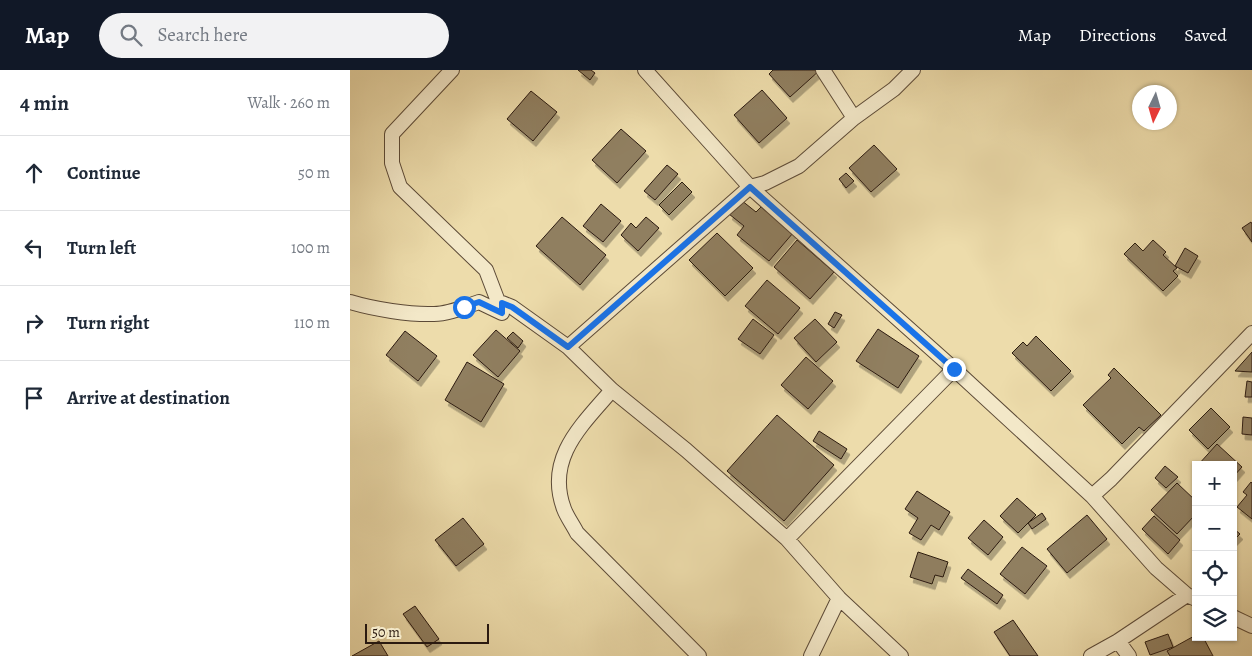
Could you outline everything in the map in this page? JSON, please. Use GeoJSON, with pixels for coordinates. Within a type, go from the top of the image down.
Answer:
{"type":"FeatureCollection","features":[{"type":"Feature","properties":{"kind":"street"},"geometry":{"type":"LineString","coordinates":[[452,70],[392,134],[392,163],[400,187],[486,270],[502,313]]}},
{"type":"Feature","properties":{"kind":"street"},"geometry":{"type":"LineString","coordinates":[[645,70],[750,187],[954,369],[1092,496],[1156,568],[1192,597],[1091,656]]}},
{"type":"Feature","properties":{"kind":"street"},"geometry":{"type":"LineString","coordinates":[[823,70],[854,118]]}},
{"type":"Feature","properties":{"kind":"street"},"geometry":{"type":"LineString","coordinates":[[568,347],[750,187],[765,183],[799,166],[854,118],[894,89],[913,70]]}},
{"type":"Feature","properties":{"kind":"street"},"geometry":{"type":"LineString","coordinates":[[350,302],[389,310],[433,314],[479,302],[502,313]]}},
{"type":"Feature","properties":{"kind":"street"},"geometry":{"type":"LineString","coordinates":[[502,313],[502,303],[512,307],[568,347],[612,390],[686,450],[787,539],[839,598],[900,656]]}},
{"type":"Feature","properties":{"kind":"street"},"geometry":{"type":"LineString","coordinates":[[1092,496],[1111,479],[1252,333]]}},
{"type":"Feature","properties":{"kind":"street"},"geometry":{"type":"LineString","coordinates":[[787,539],[954,369]]}},
{"type":"Feature","properties":{"kind":"street"},"geometry":{"type":"LineString","coordinates":[[612,390],[573,435],[562,458],[559,484],[564,509],[577,533],[699,656]]}},
{"type":"Feature","properties":{"kind":"street"},"geometry":{"type":"LineString","coordinates":[[811,656],[839,598]]}},
{"type":"Feature","properties":{"kind":"street"},"geometry":{"type":"LineString","coordinates":[[1237,619],[1252,626]]}},
{"type":"Feature","properties":{"kind":"street"},"geometry":{"type":"LineString","coordinates":[[1118,641],[1128,656]]}},
{"type":"Feature","properties":{"kind":"building"},"geometry":{"type":"Polygon","coordinates":[[[578,70],[591,70],[595,73],[590,80],[578,70]]]}},
{"type":"Feature","properties":{"kind":"building"},"geometry":{"type":"Polygon","coordinates":[[[773,70],[820,70],[790,97],[769,74],[773,70]]]}},
{"type":"Feature","properties":{"kind":"building"},"geometry":{"type":"Polygon","coordinates":[[[762,90],[787,118],[759,143],[734,115],[762,90]]]}},
{"type":"Feature","properties":{"kind":"building"},"geometry":{"type":"Polygon","coordinates":[[[531,91],[557,112],[533,141],[507,119],[531,91]]]}},
{"type":"Feature","properties":{"kind":"building"},"geometry":{"type":"Polygon","coordinates":[[[621,129],[646,151],[617,183],[592,160],[621,129]]]}},
{"type":"Feature","properties":{"kind":"building"},"geometry":{"type":"Polygon","coordinates":[[[874,145],[897,169],[871,192],[849,168],[874,145]]]}},
{"type":"Feature","properties":{"kind":"building"},"geometry":{"type":"Polygon","coordinates":[[[667,165],[678,174],[655,200],[644,191],[667,165]]]}},
{"type":"Feature","properties":{"kind":"building"},"geometry":{"type":"Polygon","coordinates":[[[846,173],[854,181],[846,188],[839,179],[846,173]]]}},
{"type":"Feature","properties":{"kind":"building"},"geometry":{"type":"Polygon","coordinates":[[[682,182],[692,192],[669,215],[659,205],[682,182]]]}},
{"type":"Feature","properties":{"kind":"building"},"geometry":{"type":"Polygon","coordinates":[[[741,200],[756,212],[761,207],[793,233],[769,261],[737,235],[744,226],[729,214],[741,200]]]}},
{"type":"Feature","properties":{"kind":"building"},"geometry":{"type":"Polygon","coordinates":[[[601,204],[621,221],[603,242],[583,226],[601,204]]]}},
{"type":"Feature","properties":{"kind":"building"},"geometry":{"type":"Polygon","coordinates":[[[562,217],[606,255],[580,285],[536,246],[562,217]]]}},
{"type":"Feature","properties":{"kind":"building"},"geometry":{"type":"Polygon","coordinates":[[[646,217],[659,228],[638,251],[621,235],[631,223],[636,228],[646,217]]]}},
{"type":"Feature","properties":{"kind":"building"},"geometry":{"type":"Polygon","coordinates":[[[1251,222],[1252,224],[1252,242],[1242,228],[1251,222]]]}},
{"type":"Feature","properties":{"kind":"building"},"geometry":{"type":"Polygon","coordinates":[[[717,233],[753,268],[725,296],[689,260],[717,233]]]}},
{"type":"Feature","properties":{"kind":"building"},"geometry":{"type":"Polygon","coordinates":[[[797,240],[834,272],[810,299],[774,267],[797,240]]]}},
{"type":"Feature","properties":{"kind":"building"},"geometry":{"type":"Polygon","coordinates":[[[1153,240],[1166,252],[1163,255],[1177,268],[1173,271],[1178,276],[1163,291],[1124,254],[1135,243],[1143,251],[1153,240]]]}},
{"type":"Feature","properties":{"kind":"building"},"geometry":{"type":"Polygon","coordinates":[[[1185,248],[1198,256],[1188,273],[1175,266],[1185,248]]]}},
{"type":"Feature","properties":{"kind":"building"},"geometry":{"type":"Polygon","coordinates":[[[767,280],[800,308],[778,334],[745,306],[767,280]]]}},
{"type":"Feature","properties":{"kind":"building"},"geometry":{"type":"Polygon","coordinates":[[[835,312],[842,315],[834,328],[828,324],[835,312]]]}},
{"type":"Feature","properties":{"kind":"building"},"geometry":{"type":"Polygon","coordinates":[[[753,319],[774,335],[760,354],[738,339],[753,319]]]}},
{"type":"Feature","properties":{"kind":"building"},"geometry":{"type":"Polygon","coordinates":[[[815,319],[837,342],[816,362],[794,338],[815,319]]]}},
{"type":"Feature","properties":{"kind":"building"},"geometry":{"type":"Polygon","coordinates":[[[878,329],[919,356],[898,388],[856,361],[878,329]]]}},
{"type":"Feature","properties":{"kind":"building"},"geometry":{"type":"Polygon","coordinates":[[[496,330],[520,351],[498,377],[473,355],[496,330]]]}},
{"type":"Feature","properties":{"kind":"building"},"geometry":{"type":"Polygon","coordinates":[[[405,331],[437,356],[418,381],[386,355],[405,331]]]}},
{"type":"Feature","properties":{"kind":"building"},"geometry":{"type":"Polygon","coordinates":[[[513,332],[523,341],[518,348],[507,338],[513,332]]]}},
{"type":"Feature","properties":{"kind":"building"},"geometry":{"type":"Polygon","coordinates":[[[1036,336],[1071,371],[1051,391],[1012,353],[1023,342],[1027,346],[1036,336]]]}},
{"type":"Feature","properties":{"kind":"building"},"geometry":{"type":"Polygon","coordinates":[[[1252,352],[1252,372],[1235,371],[1252,352]]]}},
{"type":"Feature","properties":{"kind":"building"},"geometry":{"type":"Polygon","coordinates":[[[806,357],[833,381],[808,409],[781,385],[806,357]]]}},
{"type":"Feature","properties":{"kind":"building"},"geometry":{"type":"Polygon","coordinates":[[[467,362],[504,384],[481,422],[445,400],[467,362]]]}},
{"type":"Feature","properties":{"kind":"building"},"geometry":{"type":"Polygon","coordinates":[[[1114,368],[1161,415],[1144,431],[1139,427],[1122,444],[1083,405],[1111,378],[1108,375],[1114,368]]]}},
{"type":"Feature","properties":{"kind":"building"},"geometry":{"type":"Polygon","coordinates":[[[1247,381],[1252,382],[1252,397],[1245,397],[1247,381]]]}},
{"type":"Feature","properties":{"kind":"building"},"geometry":{"type":"Polygon","coordinates":[[[1211,408],[1230,427],[1208,449],[1189,430],[1211,408]]]}},
{"type":"Feature","properties":{"kind":"building"},"geometry":{"type":"Polygon","coordinates":[[[777,415],[834,465],[784,521],[727,471],[777,415]]]}},
{"type":"Feature","properties":{"kind":"building"},"geometry":{"type":"Polygon","coordinates":[[[1243,417],[1252,418],[1252,435],[1242,434],[1243,417]]]}},
{"type":"Feature","properties":{"kind":"building"},"geometry":{"type":"Polygon","coordinates":[[[819,431],[847,449],[841,459],[813,441],[819,431]]]}},
{"type":"Feature","properties":{"kind":"building"},"geometry":{"type":"Polygon","coordinates":[[[1217,444],[1235,461],[1202,461],[1217,444]]]}},
{"type":"Feature","properties":{"kind":"building"},"geometry":{"type":"Polygon","coordinates":[[[1237,462],[1242,467],[1237,473],[1237,462]]]}},
{"type":"Feature","properties":{"kind":"building"},"geometry":{"type":"Polygon","coordinates":[[[1165,466],[1178,477],[1166,488],[1155,478],[1165,466]]]}},
{"type":"Feature","properties":{"kind":"building"},"geometry":{"type":"Polygon","coordinates":[[[1251,482],[1252,519],[1237,507],[1247,495],[1243,492],[1251,482]]]}},
{"type":"Feature","properties":{"kind":"building"},"geometry":{"type":"Polygon","coordinates":[[[1177,483],[1192,497],[1192,518],[1177,534],[1151,510],[1177,483]]]}},
{"type":"Feature","properties":{"kind":"building"},"geometry":{"type":"Polygon","coordinates":[[[917,491],[950,512],[939,530],[931,525],[921,540],[909,533],[918,518],[905,509],[917,491]]]}},
{"type":"Feature","properties":{"kind":"building"},"geometry":{"type":"Polygon","coordinates":[[[1017,498],[1036,515],[1018,533],[1000,516],[1017,498]]]}},
{"type":"Feature","properties":{"kind":"building"},"geometry":{"type":"Polygon","coordinates":[[[1042,513],[1046,519],[1032,529],[1028,523],[1042,513]]]}},
{"type":"Feature","properties":{"kind":"building"},"geometry":{"type":"Polygon","coordinates":[[[1087,515],[1107,539],[1067,573],[1047,549],[1087,515]]]}},
{"type":"Feature","properties":{"kind":"building"},"geometry":{"type":"Polygon","coordinates":[[[1154,516],[1180,540],[1168,554],[1142,529],[1154,516]]]}},
{"type":"Feature","properties":{"kind":"building"},"geometry":{"type":"Polygon","coordinates":[[[463,518],[484,544],[456,566],[435,540],[463,518]]]}},
{"type":"Feature","properties":{"kind":"building"},"geometry":{"type":"Polygon","coordinates":[[[984,520],[1003,537],[988,555],[968,538],[984,520]]]}},
{"type":"Feature","properties":{"kind":"building"},"geometry":{"type":"Polygon","coordinates":[[[1022,547],[1047,566],[1025,594],[1000,574],[1022,547]]]}},
{"type":"Feature","properties":{"kind":"building"},"geometry":{"type":"Polygon","coordinates":[[[918,552],[948,562],[943,577],[935,575],[932,584],[910,577],[918,552]]]}},
{"type":"Feature","properties":{"kind":"building"},"geometry":{"type":"Polygon","coordinates":[[[968,569],[1003,595],[997,604],[961,578],[968,569]]]}},
{"type":"Feature","properties":{"kind":"building"},"geometry":{"type":"Polygon","coordinates":[[[415,606],[439,639],[427,647],[403,614],[415,606]]]}},
{"type":"Feature","properties":{"kind":"building"},"geometry":{"type":"Polygon","coordinates":[[[1013,620],[1038,656],[1010,656],[994,632],[1013,620]]]}},
{"type":"Feature","properties":{"kind":"building"},"geometry":{"type":"Polygon","coordinates":[[[1168,634],[1173,647],[1150,655],[1145,642],[1168,634]]]}},
{"type":"Feature","properties":{"kind":"building"},"geometry":{"type":"Polygon","coordinates":[[[1192,637],[1192,641],[1205,641],[1213,656],[1170,656],[1167,651],[1192,637]]]}},
{"type":"Feature","properties":{"kind":"building"},"geometry":{"type":"Polygon","coordinates":[[[379,641],[388,656],[352,656],[379,641]]]}},
{"type":"Feature","properties":{"kind":"route"},"geometry":{"type":"LineString","coordinates":[[464,307],[479,302],[502,313],[502,303],[512,307],[568,347],[750,187],[954,369]]}}]}
